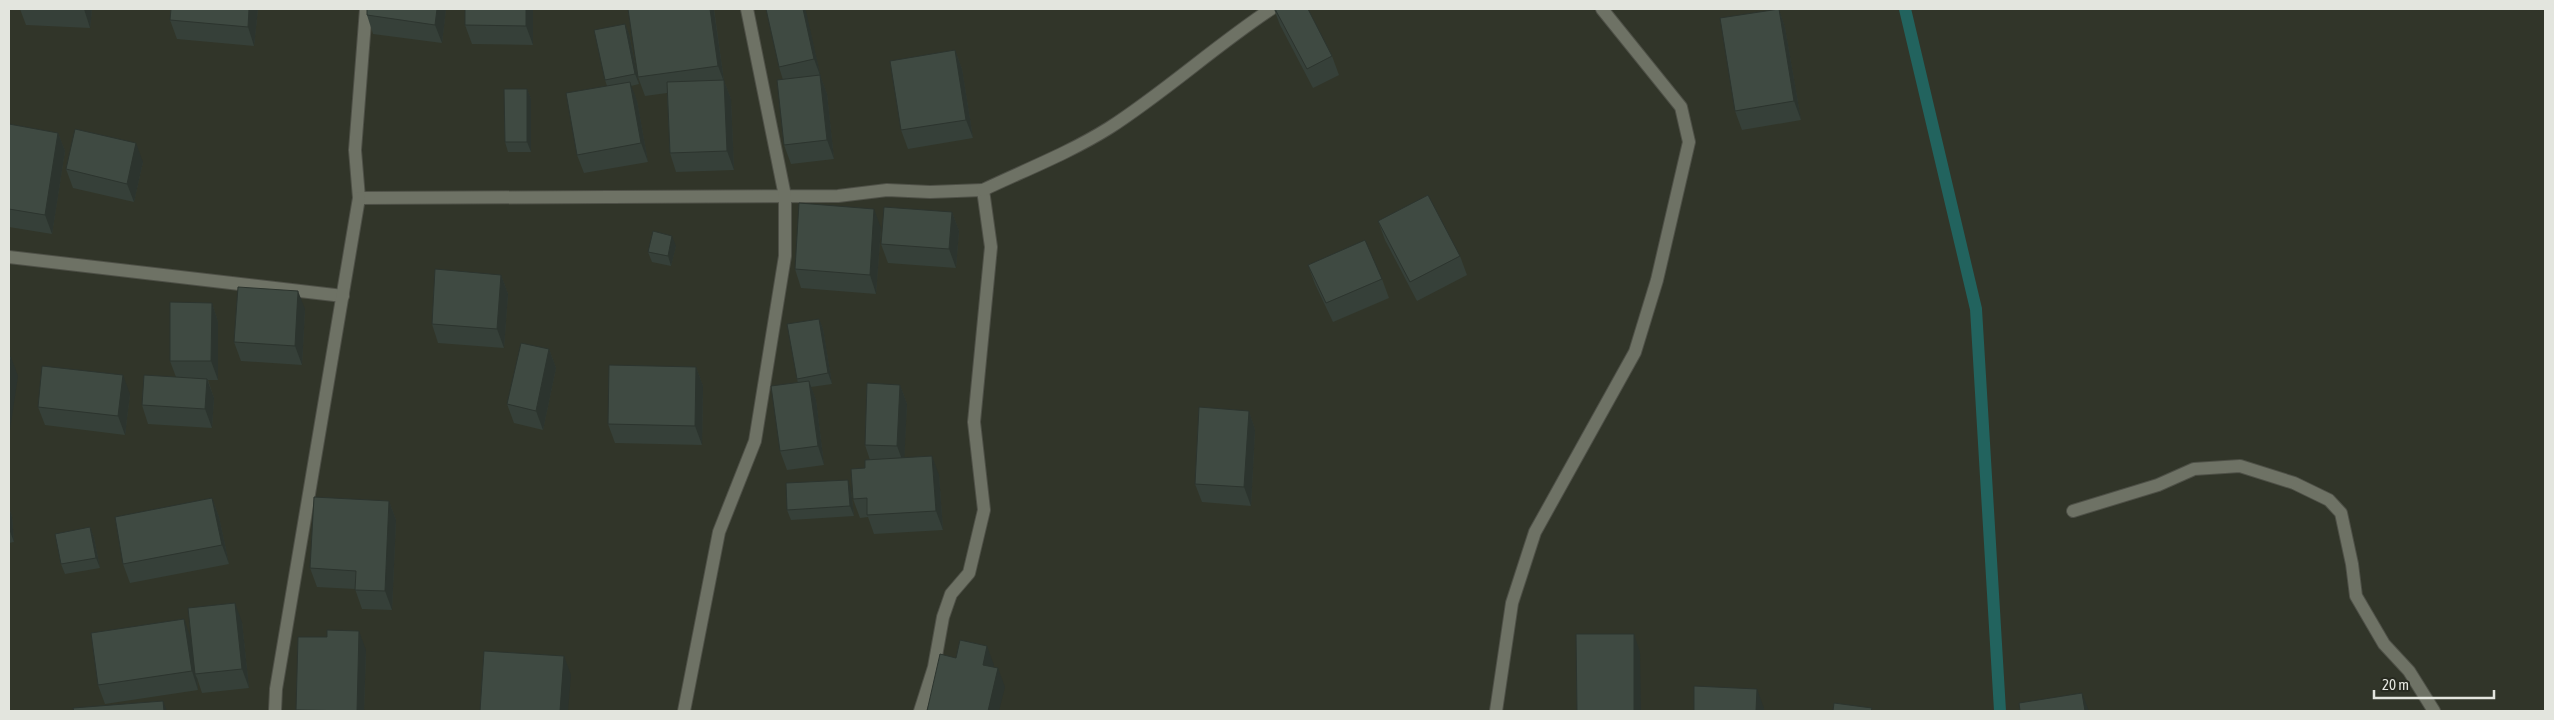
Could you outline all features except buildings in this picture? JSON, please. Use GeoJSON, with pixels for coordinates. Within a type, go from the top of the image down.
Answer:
{"type":"FeatureCollection","features":[{"type":"Feature","properties":{"kind":"street"},"geometry":{"type":"LineString","coordinates":[[275,711],[276,690],[359,198],[355,150],[366,9]]}},
{"type":"Feature","properties":{"kind":"street"},"geometry":{"type":"LineString","coordinates":[[684,711],[719,532],[757,432],[785,256],[785,196],[747,9]]}},
{"type":"Feature","properties":{"kind":"street"},"geometry":{"type":"LineString","coordinates":[[359,198],[838,196],[887,190],[930,192],[983,190],[1074,148],[1108,128],[1146,103],[1232,35],[1271,9]]}},
{"type":"Feature","properties":{"kind":"street"},"geometry":{"type":"LineString","coordinates":[[1496,711],[1512,603],[1535,532],[1636,352],[1657,280],[1689,142],[1681,107],[1602,9]]}},
{"type":"Feature","properties":{"kind":"street"},"geometry":{"type":"LineString","coordinates":[[920,711],[934,667],[943,617],[951,594],[969,573],[984,510],[974,422],[991,247],[983,190]]}},
{"type":"Feature","properties":{"kind":"street"},"geometry":{"type":"LineString","coordinates":[[9,257],[343,296]]}},
{"type":"Feature","properties":{"kind":"street"},"geometry":{"type":"LineString","coordinates":[[2073,511],[2158,485],[2194,468],[2240,466],[2294,483],[2329,500],[2342,514],[2356,596],[2384,644],[2409,671],[2434,711]]}},
{"type":"Feature","properties":{"kind":"waterway"},"geometry":{"type":"LineString","coordinates":[[1905,9],[1976,309],[2000,711]]}}]}
